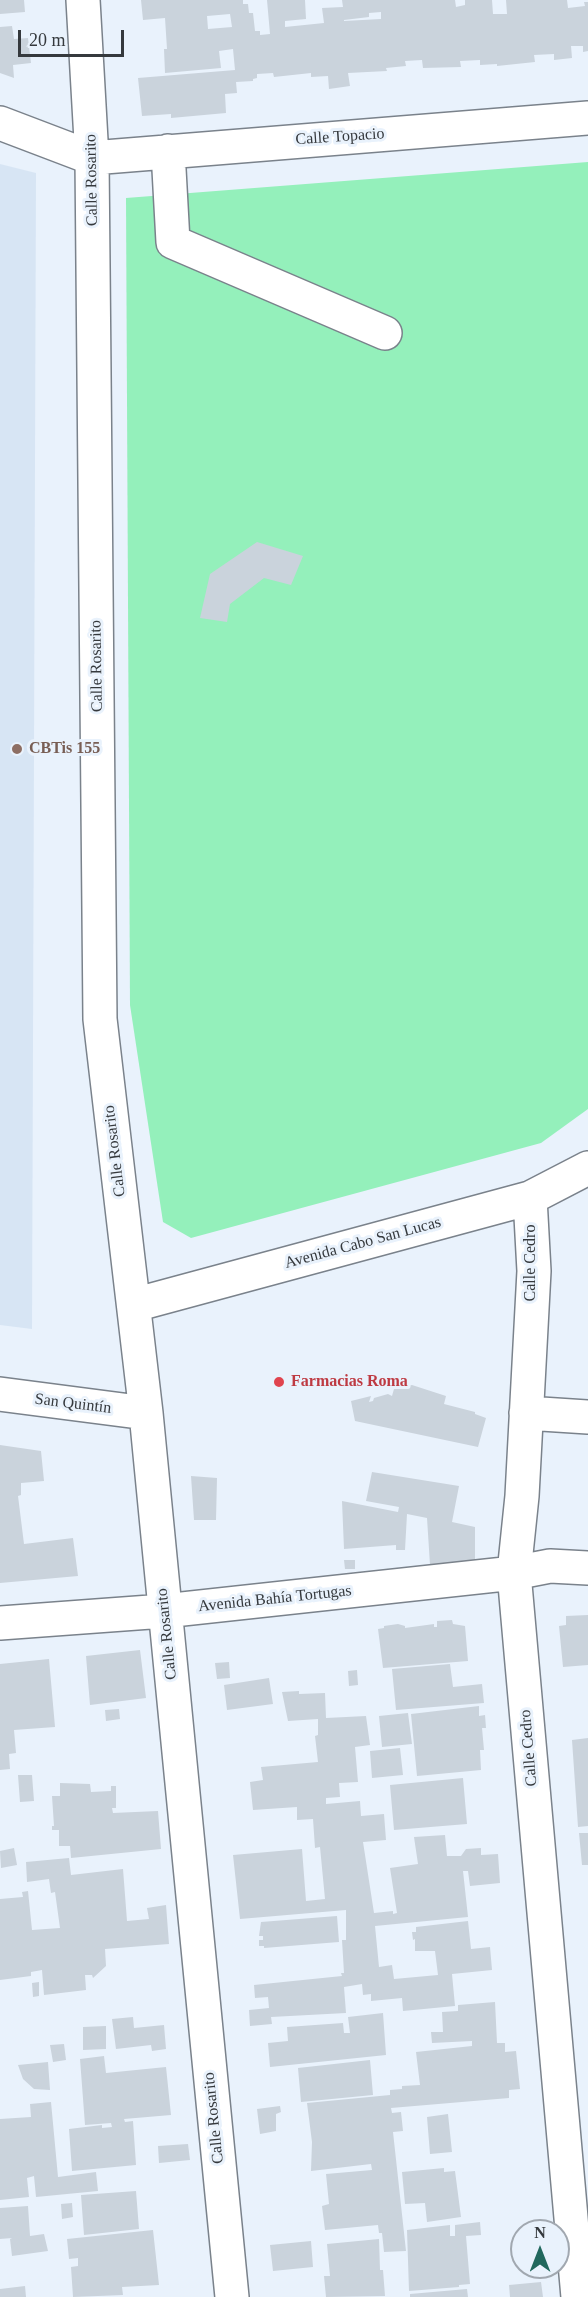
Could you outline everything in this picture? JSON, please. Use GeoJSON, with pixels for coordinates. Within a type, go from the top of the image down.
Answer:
{"type":"FeatureCollection","features":[{"type":"Feature","properties":{"kind":"street","name":"Calle Rosarito"},"geometry":{"type":"LineString","coordinates":[[82,0],[92,158],[100,1019],[146,1413],[232,2297]]}},
{"type":"Feature","properties":{"kind":"street","name":"Calle Topacio"},"geometry":{"type":"LineString","coordinates":[[92,158],[588,118]]}},
{"type":"Feature","properties":{"kind":"street"},"geometry":{"type":"LineString","coordinates":[[0,123],[92,158]]}},
{"type":"Feature","properties":{"kind":"street"},"geometry":{"type":"LineString","coordinates":[[168,151],[173,242],[385,333]]}},
{"type":"Feature","properties":{"kind":"street","name":"Avenida Cabo San Lucas"},"geometry":{"type":"LineString","coordinates":[[134,1305],[530,1198],[588,1168]]}},
{"type":"Feature","properties":{"kind":"street","name":"Calle Cedro"},"geometry":{"type":"LineString","coordinates":[[530,1198],[534,1270],[522,1496],[514,1573],[578,2297]]}},
{"type":"Feature","properties":{"kind":"street","name":"San Quintín"},"geometry":{"type":"LineString","coordinates":[[0,1394],[146,1413]]}},
{"type":"Feature","properties":{"kind":"street"},"geometry":{"type":"LineString","coordinates":[[526,1413],[588,1417]]}},
{"type":"Feature","properties":{"kind":"street","name":"Avenida Bahía Tortugas"},"geometry":{"type":"LineString","coordinates":[[0,1623],[164,1611],[514,1573],[550,1566],[588,1568]]}},
{"type":"Feature","properties":{"kind":"shaded area","name":"CBTis 155"},"geometry":{"type":"Polygon","coordinates":[[[0,164],[36,173],[32,1329],[0,1325],[0,164]]]}},
{"type":"Feature","properties":{"kind":"green space"},"geometry":{"type":"Polygon","coordinates":[[[588,162],[588,1109],[541,1143],[191,1238],[163,1222],[130,1005],[126,198],[588,162]]]}},
{"type":"Feature","properties":{"kind":"building"},"geometry":{"type":"Polygon","coordinates":[[[0,0],[24,0],[25,12],[0,14],[0,0]]]}},
{"type":"Feature","properties":{"kind":"building"},"geometry":{"type":"Polygon","coordinates":[[[141,0],[243,0],[243,4],[248,4],[249,13],[253,13],[255,31],[260,31],[260,35],[270,34],[267,0],[305,0],[306,19],[285,21],[285,27],[324,23],[322,8],[343,7],[342,0],[455,0],[456,7],[465,5],[465,0],[492,0],[493,14],[507,14],[506,0],[567,0],[568,8],[585,6],[584,2],[588,2],[588,51],[583,52],[583,46],[571,46],[572,58],[554,60],[554,54],[534,55],[535,62],[497,66],[497,64],[480,65],[480,60],[460,61],[461,67],[423,68],[422,60],[405,61],[406,66],[386,68],[387,71],[348,73],[350,86],[329,89],[328,76],[311,77],[311,73],[274,77],[273,73],[257,74],[257,78],[253,81],[236,82],[237,93],[225,94],[226,113],[171,118],[171,114],[142,116],[138,78],[235,70],[233,49],[219,51],[221,68],[165,73],[164,49],[167,49],[165,18],[143,20],[141,0]],[[381,12],[369,13],[369,17],[344,21],[381,19],[381,12]],[[230,14],[207,16],[208,29],[232,27],[230,14]]]}},
{"type":"Feature","properties":{"kind":"building"},"geometry":{"type":"Polygon","coordinates":[[[12,26],[14,39],[28,38],[31,63],[13,65],[14,78],[0,73],[0,27],[12,26]]]}},
{"type":"Feature","properties":{"kind":"building"},"geometry":{"type":"Polygon","coordinates":[[[257,542],[303,556],[291,585],[264,578],[230,604],[227,622],[200,618],[210,574],[257,542]]]}},
{"type":"Feature","properties":{"kind":"building"},"geometry":{"type":"Polygon","coordinates":[[[412,1385],[446,1396],[444,1404],[475,1412],[486,1418],[478,1447],[355,1421],[351,1401],[371,1396],[369,1402],[373,1401],[374,1398],[388,1394],[392,1396],[394,1389],[412,1385]]]}},
{"type":"Feature","properties":{"kind":"building"},"geometry":{"type":"Polygon","coordinates":[[[0,1445],[41,1451],[44,1481],[21,1483],[21,1495],[18,1496],[24,1544],[73,1538],[78,1576],[0,1583],[0,1445]]]}},
{"type":"Feature","properties":{"kind":"building"},"geometry":{"type":"Polygon","coordinates":[[[372,1472],[459,1486],[452,1522],[475,1527],[475,1563],[430,1565],[427,1518],[407,1514],[405,1550],[396,1550],[396,1545],[344,1549],[342,1501],[398,1512],[399,1507],[366,1501],[372,1472]]]}},
{"type":"Feature","properties":{"kind":"building"},"geometry":{"type":"Polygon","coordinates":[[[191,1476],[217,1478],[216,1520],[194,1520],[191,1476]]]}},
{"type":"Feature","properties":{"kind":"building"},"geometry":{"type":"Polygon","coordinates":[[[344,1560],[355,1560],[355,1569],[345,1569],[344,1560]]]}},
{"type":"Feature","properties":{"kind":"building"},"geometry":{"type":"Polygon","coordinates":[[[588,1615],[588,1665],[563,1667],[559,1626],[566,1625],[566,1616],[588,1615]]]}},
{"type":"Feature","properties":{"kind":"building"},"geometry":{"type":"Polygon","coordinates":[[[452,1620],[453,1624],[465,1626],[468,1661],[383,1668],[378,1629],[398,1624],[405,1628],[434,1624],[434,1627],[437,1627],[437,1621],[452,1620]]]}},
{"type":"Feature","properties":{"kind":"building"},"geometry":{"type":"Polygon","coordinates":[[[140,1650],[146,1698],[90,1705],[86,1656],[140,1650]]]}},
{"type":"Feature","properties":{"kind":"building"},"geometry":{"type":"Polygon","coordinates":[[[49,1659],[55,1727],[14,1730],[16,1753],[9,1754],[10,1769],[0,1770],[0,1664],[49,1659]]]}},
{"type":"Feature","properties":{"kind":"building"},"geometry":{"type":"Polygon","coordinates":[[[229,1662],[230,1678],[217,1679],[215,1663],[229,1662]]]}},
{"type":"Feature","properties":{"kind":"building"},"geometry":{"type":"Polygon","coordinates":[[[450,1664],[453,1687],[482,1684],[484,1703],[396,1710],[392,1669],[450,1664]]]}},
{"type":"Feature","properties":{"kind":"building"},"geometry":{"type":"Polygon","coordinates":[[[357,1670],[358,1685],[349,1686],[348,1671],[357,1670]]]}},
{"type":"Feature","properties":{"kind":"building"},"geometry":{"type":"Polygon","coordinates":[[[269,1678],[273,1704],[227,1710],[224,1685],[269,1678]]]}},
{"type":"Feature","properties":{"kind":"building"},"geometry":{"type":"Polygon","coordinates":[[[299,1691],[299,1694],[325,1693],[326,1718],[366,1716],[370,1745],[355,1747],[358,1782],[339,1783],[340,1797],[326,1798],[326,1804],[360,1801],[361,1816],[384,1814],[386,1840],[363,1842],[374,1913],[393,1911],[393,1914],[397,1913],[390,1868],[418,1864],[414,1837],[445,1835],[447,1856],[461,1856],[466,1849],[481,1848],[481,1855],[498,1854],[500,1883],[470,1886],[468,1871],[463,1871],[468,1917],[375,1926],[379,1967],[392,1965],[394,1979],[438,1975],[435,1951],[415,1951],[415,1939],[413,1940],[412,1932],[416,1932],[416,1927],[468,1921],[471,1949],[490,1947],[492,1970],[452,1974],[455,2006],[403,2011],[402,1998],[371,2001],[371,1994],[363,1995],[362,1984],[344,1987],[346,2013],[271,2017],[272,2024],[250,2026],[249,2010],[269,2008],[268,1997],[255,1998],[254,1985],[342,1976],[341,1973],[344,1973],[342,1940],[346,1940],[346,1910],[240,1919],[233,1855],[302,1849],[306,1901],[325,1899],[320,1847],[315,1848],[313,1819],[297,1820],[297,1807],[253,1810],[250,1782],[263,1780],[261,1767],[318,1762],[315,1736],[318,1735],[318,1719],[288,1721],[282,1692],[299,1691]]]}},
{"type":"Feature","properties":{"kind":"building"},"geometry":{"type":"Polygon","coordinates":[[[479,1706],[479,1716],[485,1715],[486,1728],[482,1728],[484,1750],[480,1750],[481,1770],[417,1776],[411,1714],[479,1706]]]}},
{"type":"Feature","properties":{"kind":"building"},"geometry":{"type":"Polygon","coordinates":[[[119,1709],[120,1719],[106,1721],[105,1710],[119,1709]]]}},
{"type":"Feature","properties":{"kind":"building"},"geometry":{"type":"Polygon","coordinates":[[[408,1713],[412,1744],[382,1747],[379,1716],[408,1713]]]}},
{"type":"Feature","properties":{"kind":"building"},"geometry":{"type":"Polygon","coordinates":[[[588,1738],[588,1826],[578,1827],[572,1740],[588,1738]]]}},
{"type":"Feature","properties":{"kind":"building"},"geometry":{"type":"Polygon","coordinates":[[[400,1748],[403,1775],[372,1778],[370,1751],[400,1748]]]}},
{"type":"Feature","properties":{"kind":"building"},"geometry":{"type":"Polygon","coordinates":[[[18,1775],[32,1775],[34,1801],[20,1802],[18,1775]]]}},
{"type":"Feature","properties":{"kind":"building"},"geometry":{"type":"Polygon","coordinates":[[[463,1778],[467,1824],[394,1830],[390,1785],[463,1778]]]}},
{"type":"Feature","properties":{"kind":"building"},"geometry":{"type":"Polygon","coordinates":[[[60,1783],[90,1784],[91,1792],[111,1791],[111,1786],[116,1786],[116,1808],[112,1808],[113,1813],[158,1811],[161,1849],[71,1858],[70,1846],[59,1846],[59,1830],[52,1830],[54,1826],[52,1796],[60,1796],[60,1783]]]}},
{"type":"Feature","properties":{"kind":"building"},"geometry":{"type":"Polygon","coordinates":[[[579,1833],[588,1833],[588,1865],[582,1865],[579,1833]]]}},
{"type":"Feature","properties":{"kind":"building"},"geometry":{"type":"Polygon","coordinates":[[[14,1848],[17,1865],[1,1868],[0,1851],[14,1848]]]}},
{"type":"Feature","properties":{"kind":"building"},"geometry":{"type":"Polygon","coordinates":[[[69,1858],[71,1875],[123,1869],[127,1921],[149,1919],[147,1908],[166,1905],[169,1944],[105,1949],[106,1966],[93,1978],[92,1975],[85,1975],[86,1990],[44,1995],[42,1970],[31,1972],[31,1976],[0,1980],[0,1899],[23,1897],[22,1892],[28,1891],[32,1930],[60,1928],[55,1892],[51,1893],[49,1879],[27,1882],[26,1862],[69,1858]]]}},
{"type":"Feature","properties":{"kind":"building"},"geometry":{"type":"Polygon","coordinates":[[[337,1916],[339,1942],[264,1948],[264,1946],[259,1946],[259,1940],[263,1940],[263,1936],[259,1936],[261,1922],[337,1916]]]}},
{"type":"Feature","properties":{"kind":"building"},"geometry":{"type":"Polygon","coordinates":[[[39,1982],[39,1996],[33,1997],[32,1983],[39,1982]]]}},
{"type":"Feature","properties":{"kind":"building"},"geometry":{"type":"Polygon","coordinates":[[[495,2002],[497,2043],[505,2043],[505,2052],[516,2051],[520,2089],[509,2090],[509,2098],[391,2108],[392,2113],[401,2112],[403,2131],[393,2132],[406,2251],[384,2252],[382,2233],[379,2233],[378,2225],[325,2230],[322,2206],[329,2204],[326,2174],[372,2170],[371,2164],[311,2171],[312,2142],[307,2103],[390,2095],[390,2090],[402,2089],[402,2086],[420,2085],[416,2052],[472,2046],[472,2041],[432,2043],[431,2032],[443,2032],[442,2012],[458,2011],[458,2005],[495,2002]]]}},
{"type":"Feature","properties":{"kind":"building"},"geometry":{"type":"Polygon","coordinates":[[[383,2013],[386,2055],[270,2067],[268,2043],[288,2041],[287,2027],[343,2023],[344,2033],[350,2033],[348,2017],[383,2013]]]}},
{"type":"Feature","properties":{"kind":"building"},"geometry":{"type":"Polygon","coordinates":[[[133,2017],[134,2028],[164,2025],[166,2049],[152,2051],[151,2045],[116,2049],[112,2019],[133,2017]]]}},
{"type":"Feature","properties":{"kind":"building"},"geometry":{"type":"Polygon","coordinates":[[[106,2026],[106,2049],[83,2050],[83,2027],[106,2026]]]}},
{"type":"Feature","properties":{"kind":"building"},"geometry":{"type":"Polygon","coordinates":[[[64,2044],[66,2060],[53,2062],[50,2045],[64,2044]]]}},
{"type":"Feature","properties":{"kind":"building"},"geometry":{"type":"Polygon","coordinates":[[[104,2056],[106,2073],[166,2067],[171,2115],[124,2119],[125,2122],[133,2121],[136,2165],[72,2171],[69,2129],[102,2125],[102,2128],[112,2127],[111,2123],[85,2125],[80,2059],[104,2056]]]}},
{"type":"Feature","properties":{"kind":"building"},"geometry":{"type":"Polygon","coordinates":[[[370,2060],[373,2095],[301,2102],[298,2068],[370,2060]]]}},
{"type":"Feature","properties":{"kind":"building"},"geometry":{"type":"Polygon","coordinates":[[[48,2062],[50,2090],[34,2089],[23,2079],[18,2065],[48,2062]]]}},
{"type":"Feature","properties":{"kind":"building"},"geometry":{"type":"Polygon","coordinates":[[[51,2102],[58,2177],[96,2172],[98,2191],[36,2197],[34,2176],[27,2178],[29,2197],[0,2200],[0,2119],[31,2117],[30,2104],[51,2102]]]}},
{"type":"Feature","properties":{"kind":"building"},"geometry":{"type":"Polygon","coordinates":[[[280,2106],[281,2112],[276,2114],[276,2131],[260,2134],[257,2109],[280,2106]]]}},
{"type":"Feature","properties":{"kind":"building"},"geometry":{"type":"Polygon","coordinates":[[[448,2114],[452,2152],[430,2154],[427,2117],[448,2114]]]}},
{"type":"Feature","properties":{"kind":"building"},"geometry":{"type":"Polygon","coordinates":[[[188,2144],[190,2160],[159,2163],[158,2146],[188,2144]]]}},
{"type":"Feature","properties":{"kind":"building"},"geometry":{"type":"Polygon","coordinates":[[[444,2168],[444,2172],[455,2171],[461,2217],[427,2222],[425,2203],[405,2204],[402,2172],[444,2168]]]}},
{"type":"Feature","properties":{"kind":"building"},"geometry":{"type":"Polygon","coordinates":[[[136,2191],[139,2229],[84,2235],[81,2195],[136,2191]]]}},
{"type":"Feature","properties":{"kind":"building"},"geometry":{"type":"Polygon","coordinates":[[[72,2203],[73,2217],[62,2219],[61,2204],[72,2203]]]}},
{"type":"Feature","properties":{"kind":"building"},"geometry":{"type":"Polygon","coordinates":[[[28,2206],[30,2236],[44,2234],[48,2251],[12,2256],[10,2239],[12,2238],[0,2239],[0,2208],[28,2206]]]}},
{"type":"Feature","properties":{"kind":"building"},"geometry":{"type":"Polygon","coordinates":[[[480,2222],[481,2235],[466,2236],[470,2284],[409,2291],[407,2230],[450,2225],[450,2236],[455,2236],[455,2225],[480,2222]]]}},
{"type":"Feature","properties":{"kind":"building"},"geometry":{"type":"Polygon","coordinates":[[[153,2230],[159,2285],[122,2287],[123,2295],[73,2297],[71,2267],[78,2266],[78,2258],[69,2259],[67,2239],[153,2230]]]}},
{"type":"Feature","properties":{"kind":"building"},"geometry":{"type":"Polygon","coordinates":[[[379,2239],[380,2270],[383,2270],[385,2296],[326,2297],[324,2276],[330,2276],[327,2244],[379,2239]]]}},
{"type":"Feature","properties":{"kind":"building"},"geometry":{"type":"Polygon","coordinates":[[[311,2241],[313,2267],[273,2271],[270,2245],[311,2241]]]}},
{"type":"Feature","properties":{"kind":"building"},"geometry":{"type":"Polygon","coordinates":[[[541,2282],[543,2297],[510,2297],[509,2285],[541,2282]]]}},
{"type":"Feature","properties":{"kind":"building"},"geometry":{"type":"Polygon","coordinates":[[[25,2286],[26,2297],[0,2297],[0,2289],[25,2286]]]}},
{"type":"Feature","properties":{"kind":"building"},"geometry":{"type":"Polygon","coordinates":[[[467,2289],[468,2297],[410,2297],[410,2294],[467,2289]]]}},
{"type":"Feature","properties":{"kind":"place","name":"CBTis 155"},"geometry":{"type":"Point","coordinates":[17,749]}},
{"type":"Feature","properties":{"kind":"place","name":"Farmacias Roma"},"geometry":{"type":"Point","coordinates":[279,1382]}}]}
